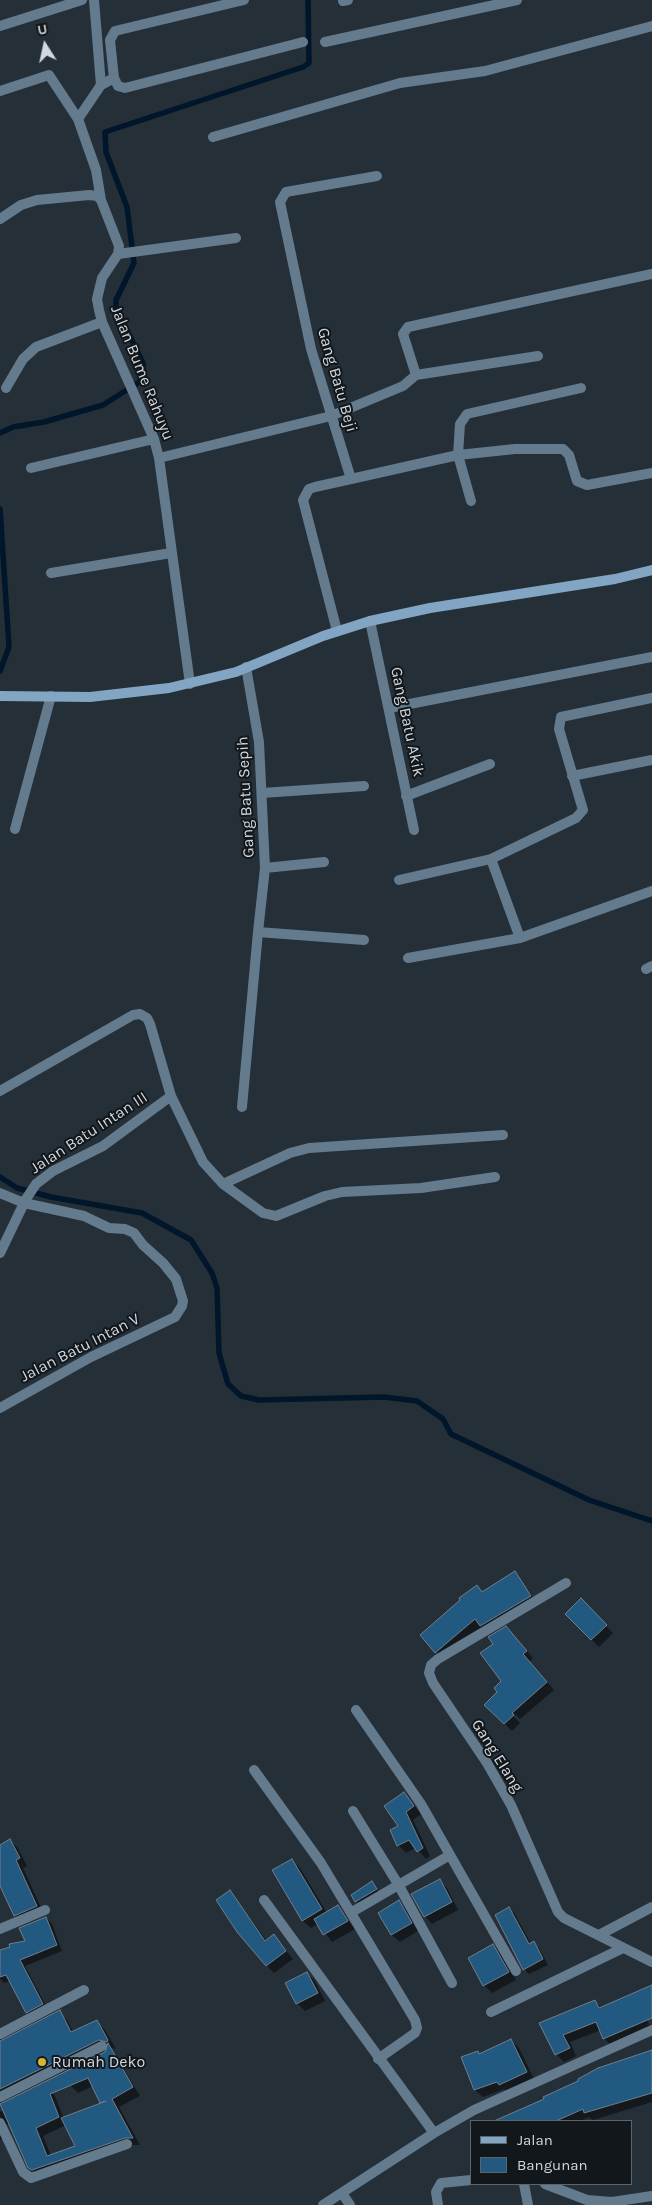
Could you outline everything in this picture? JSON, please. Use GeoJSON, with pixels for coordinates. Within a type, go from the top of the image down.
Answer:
{"type":"FeatureCollection","features":[{"type":"Feature","properties":{"kind":"street"},"geometry":{"type":"LineString","coordinates":[[0,26],[82,0]]}},
{"type":"Feature","properties":{"kind":"street"},"geometry":{"type":"LineString","coordinates":[[94,0],[96,45],[101,85]]}},
{"type":"Feature","properties":{"kind":"street"},"geometry":{"type":"LineString","coordinates":[[244,0],[115,31],[110,40],[114,78],[118,86],[125,88],[303,42]]}},
{"type":"Feature","properties":{"kind":"street"},"geometry":{"type":"LineString","coordinates":[[325,42],[517,0]]}},
{"type":"Feature","properties":{"kind":"street"},"geometry":{"type":"LineString","coordinates":[[213,136],[400,83],[485,71],[652,26]]}},
{"type":"Feature","properties":{"kind":"street"},"geometry":{"type":"LineString","coordinates":[[0,91],[49,75],[78,120],[96,170],[101,200],[119,246],[118,254],[236,238]]}},
{"type":"Feature","properties":{"kind":"street"},"geometry":{"type":"LineString","coordinates":[[78,120],[101,85],[114,78]]}},
{"type":"Feature","properties":{"kind":"street","name":"Gang Batu Beji"},"geometry":{"type":"LineString","coordinates":[[351,479],[311,349],[280,202],[286,192],[377,176]]}},
{"type":"Feature","properties":{"kind":"street"},"geometry":{"type":"LineString","coordinates":[[0,219],[21,204],[37,200],[89,195],[97,196],[101,200]]}},
{"type":"Feature","properties":{"kind":"street","name":"Jalan Bume Rahuyu"},"geometry":{"type":"LineString","coordinates":[[118,254],[102,278],[97,299],[102,322],[154,439],[159,458],[190,684]]}},
{"type":"Feature","properties":{"kind":"street"},"geometry":{"type":"LineString","coordinates":[[416,375],[402,334],[408,327],[652,274]]}},
{"type":"Feature","properties":{"kind":"street"},"geometry":{"type":"LineString","coordinates":[[6,388],[23,359],[36,347],[102,322]]}},
{"type":"Feature","properties":{"kind":"street"},"geometry":{"type":"LineString","coordinates":[[159,458],[331,416],[403,386],[416,375],[538,356]]}},
{"type":"Feature","properties":{"kind":"street"},"geometry":{"type":"LineString","coordinates":[[471,501],[458,455],[460,424],[467,414],[581,388]]}},
{"type":"Feature","properties":{"kind":"street"},"geometry":{"type":"LineString","coordinates":[[32,468],[154,439]]}},
{"type":"Feature","properties":{"kind":"street"},"geometry":{"type":"LineString","coordinates":[[337,631],[303,500],[309,489],[458,455],[515,448],[563,449],[568,455],[578,482],[587,485],[652,472]]}},
{"type":"Feature","properties":{"kind":"street"},"geometry":{"type":"LineString","coordinates":[[51,573],[171,553]]}},
{"type":"Feature","properties":{"kind":"street"},"geometry":{"type":"LineString","coordinates":[[0,696],[114,696],[190,684],[246,667],[337,631],[370,621],[430,608],[606,581],[652,570]]}},
{"type":"Feature","properties":{"kind":"street","name":"Gang Batu Akik"},"geometry":{"type":"LineString","coordinates":[[370,621],[414,830]]}},
{"type":"Feature","properties":{"kind":"street"},"geometry":{"type":"LineString","coordinates":[[389,708],[652,656]]}},
{"type":"Feature","properties":{"kind":"street","name":"Gang Batu Sepih"},"geometry":{"type":"LineString","coordinates":[[246,667],[259,742],[265,868],[324,862]]}},
{"type":"Feature","properties":{"kind":"street"},"geometry":{"type":"LineString","coordinates":[[15,829],[51,696]]}},
{"type":"Feature","properties":{"kind":"street"},"geometry":{"type":"LineString","coordinates":[[399,880],[490,859],[576,818],[582,806],[559,729],[560,717],[652,698]]}},
{"type":"Feature","properties":{"kind":"street"},"geometry":{"type":"LineString","coordinates":[[572,776],[652,760]]}},
{"type":"Feature","properties":{"kind":"street"},"geometry":{"type":"LineString","coordinates":[[406,796],[490,764]]}},
{"type":"Feature","properties":{"kind":"street"},"geometry":{"type":"LineString","coordinates":[[262,793],[364,786]]}},
{"type":"Feature","properties":{"kind":"street"},"geometry":{"type":"LineString","coordinates":[[490,859],[520,938]]}},
{"type":"Feature","properties":{"kind":"street"},"geometry":{"type":"LineString","coordinates":[[242,1107],[265,868]]}},
{"type":"Feature","properties":{"kind":"street"},"geometry":{"type":"LineString","coordinates":[[408,958],[520,938],[652,891]]}},
{"type":"Feature","properties":{"kind":"street"},"geometry":{"type":"LineString","coordinates":[[258,932],[364,940]]}},
{"type":"Feature","properties":{"kind":"street"},"geometry":{"type":"LineString","coordinates":[[0,1091],[137,1014],[147,1018],[150,1024],[172,1096],[203,1162],[223,1184],[263,1213],[276,1216],[325,1196],[342,1192],[422,1188],[494,1177]]}},
{"type":"Feature","properties":{"kind":"street","name":"Jalan Batu Intan III"},"geometry":{"type":"LineString","coordinates":[[0,1253],[25,1201],[36,1184],[53,1171],[103,1146],[172,1096]]}},
{"type":"Feature","properties":{"kind":"street"},"geometry":{"type":"LineString","coordinates":[[223,1184],[290,1153],[309,1148],[503,1135]]}},
{"type":"Feature","properties":{"kind":"street"},"geometry":{"type":"LineString","coordinates":[[0,1193],[25,1201]]}},
{"type":"Feature","properties":{"kind":"street","name":"Jalan Batu Intan V"},"geometry":{"type":"LineString","coordinates":[[0,1408],[76,1364],[175,1317],[183,1301],[176,1279],[134,1233],[125,1229],[109,1228],[84,1216],[25,1201]]}},
{"type":"Feature","properties":{"kind":"street","name":"Gang Elang"},"geometry":{"type":"LineString","coordinates":[[566,1583],[438,1659],[431,1665],[429,1673],[433,1683],[487,1763],[511,1806],[558,1912],[564,1918],[652,1962]]}},
{"type":"Feature","properties":{"kind":"street"},"geometry":{"type":"LineString","coordinates":[[356,1710],[421,1804],[516,1972]]}},
{"type":"Feature","properties":{"kind":"street"},"geometry":{"type":"LineString","coordinates":[[254,1770],[321,1863],[415,2020],[417,2028],[414,2033],[378,2059]]}},
{"type":"Feature","properties":{"kind":"street"},"geometry":{"type":"LineString","coordinates":[[353,1811],[398,1884],[452,1983]]}},
{"type":"Feature","properties":{"kind":"street"},"geometry":{"type":"LineString","coordinates":[[352,1912],[450,1856]]}},
{"type":"Feature","properties":{"kind":"street"},"geometry":{"type":"LineString","coordinates":[[264,1900],[378,2059],[434,2132]]}},
{"type":"Feature","properties":{"kind":"street"},"geometry":{"type":"LineString","coordinates":[[599,1935],[652,1906]]}},
{"type":"Feature","properties":{"kind":"street"},"geometry":{"type":"LineString","coordinates":[[0,1929],[45,1910]]}},
{"type":"Feature","properties":{"kind":"street"},"geometry":{"type":"LineString","coordinates":[[491,2012],[624,1948]]}},
{"type":"Feature","properties":{"kind":"street"},"geometry":{"type":"LineString","coordinates":[[0,2034],[84,1990]]}},
{"type":"Feature","properties":{"kind":"street"},"geometry":{"type":"LineString","coordinates":[[323,2205],[434,2132],[474,2110],[652,2030]]}},
{"type":"Feature","properties":{"kind":"street"},"geometry":{"type":"LineString","coordinates":[[0,2097],[102,2046]]}},
{"type":"Feature","properties":{"kind":"street"},"geometry":{"type":"LineString","coordinates":[[0,2123],[4,2141],[23,2172],[31,2178],[127,2144]]}},
{"type":"Feature","properties":{"kind":"street"},"geometry":{"type":"LineString","coordinates":[[438,2205],[436,2192],[441,2183],[470,2180]]}},
{"type":"Feature","properties":{"kind":"street"},"geometry":{"type":"LineString","coordinates":[[524,2185],[528,2205]]}},
{"type":"Feature","properties":{"kind":"street"},"geometry":{"type":"LineString","coordinates":[[548,2185],[587,2200],[612,2203],[652,2196]]}},
{"type":"Feature","properties":{"kind":"street"},"geometry":{"type":"LineString","coordinates":[[342,2193],[350,2205]]}},
{"type":"Feature","properties":{"kind":"building"},"geometry":{"type":"Polygon","coordinates":[[[515,1571],[531,1596],[480,1626],[475,1619],[435,1653],[420,1635],[460,1600],[459,1598],[477,1585],[482,1592],[515,1571]]]}},
{"type":"Feature","properties":{"kind":"building"},"geometry":{"type":"Polygon","coordinates":[[[581,1598],[607,1625],[591,1640],[565,1614],[581,1598]]]}},
{"type":"Feature","properties":{"kind":"building"},"geometry":{"type":"Polygon","coordinates":[[[506,1626],[527,1651],[523,1654],[547,1682],[512,1713],[514,1715],[504,1724],[484,1705],[497,1692],[494,1688],[501,1681],[480,1653],[493,1644],[488,1637],[506,1626]]]}},
{"type":"Feature","properties":{"kind":"building"},"geometry":{"type":"Polygon","coordinates":[[[404,1792],[414,1806],[406,1812],[423,1848],[417,1852],[409,1840],[397,1846],[390,1830],[398,1826],[384,1806],[404,1792]]]}},
{"type":"Feature","properties":{"kind":"building"},"geometry":{"type":"Polygon","coordinates":[[[10,1839],[20,1858],[16,1860],[37,1906],[14,1916],[0,1886],[0,1845],[10,1839]]]}},
{"type":"Feature","properties":{"kind":"building"},"geometry":{"type":"Polygon","coordinates":[[[292,1859],[322,1909],[302,1921],[272,1870],[292,1859]]]}},
{"type":"Feature","properties":{"kind":"building"},"geometry":{"type":"Polygon","coordinates":[[[440,1879],[452,1902],[424,1917],[411,1894],[440,1879]]]}},
{"type":"Feature","properties":{"kind":"building"},"geometry":{"type":"Polygon","coordinates":[[[372,1881],[377,1889],[355,1902],[351,1895],[372,1881]]]}},
{"type":"Feature","properties":{"kind":"building"},"geometry":{"type":"Polygon","coordinates":[[[230,1890],[265,1941],[274,1934],[286,1951],[266,1966],[237,1932],[216,1900],[230,1890]]]}},
{"type":"Feature","properties":{"kind":"building"},"geometry":{"type":"Polygon","coordinates":[[[399,1900],[412,1923],[391,1935],[378,1913],[399,1900]]]}},
{"type":"Feature","properties":{"kind":"building"},"geometry":{"type":"Polygon","coordinates":[[[338,1905],[348,1921],[323,1935],[314,1919],[338,1905]]]}},
{"type":"Feature","properties":{"kind":"building"},"geometry":{"type":"Polygon","coordinates":[[[509,1907],[529,1944],[534,1941],[543,1959],[523,1970],[495,1915],[509,1907]]]}},
{"type":"Feature","properties":{"kind":"building"},"geometry":{"type":"Polygon","coordinates":[[[46,1917],[57,1945],[20,1960],[43,2004],[26,2013],[6,1975],[0,1977],[0,1950],[10,1947],[9,1944],[25,1941],[19,1928],[46,1917]]]}},
{"type":"Feature","properties":{"kind":"building"},"geometry":{"type":"Polygon","coordinates":[[[493,1944],[509,1972],[483,1986],[468,1958],[493,1944]]]}},
{"type":"Feature","properties":{"kind":"building"},"geometry":{"type":"Polygon","coordinates":[[[307,1972],[318,1993],[296,2004],[285,1983],[307,1972]]]}},
{"type":"Feature","properties":{"kind":"building"},"geometry":{"type":"Polygon","coordinates":[[[652,1985],[652,2018],[603,2039],[596,2022],[563,2035],[570,2048],[555,2055],[539,2023],[595,2000],[599,2008],[652,1985]]]}},
{"type":"Feature","properties":{"kind":"building"},"geometry":{"type":"Polygon","coordinates":[[[60,2010],[71,2032],[97,2020],[108,2040],[107,2042],[99,2040],[0,2089],[0,2041],[60,2010]]]}},
{"type":"Feature","properties":{"kind":"building"},"geometry":{"type":"Polygon","coordinates":[[[511,2039],[527,2072],[499,2085],[497,2082],[474,2090],[461,2057],[478,2051],[479,2054],[511,2039]]]}},
{"type":"Feature","properties":{"kind":"building"},"geometry":{"type":"Polygon","coordinates":[[[108,2043],[133,2087],[112,2099],[133,2138],[125,2138],[32,2170],[28,2168],[0,2104],[105,2052],[108,2043]],[[88,2078],[50,2094],[59,2117],[36,2128],[47,2156],[75,2146],[61,2118],[106,2101],[100,2103],[88,2078]]]}},
{"type":"Feature","properties":{"kind":"building"},"geometry":{"type":"Polygon","coordinates":[[[652,2050],[652,2093],[584,2113],[583,2109],[558,2120],[496,2120],[544,2099],[543,2097],[578,2081],[578,2079],[598,2068],[652,2050]]]}},
{"type":"Feature","properties":{"kind":"waterway"},"geometry":{"type":"LineString","coordinates":[[0,433],[13,427],[44,422],[103,405],[144,379],[143,363],[116,308],[116,300],[134,263],[127,207],[106,152],[105,132],[303,67],[309,63],[308,0]]}},
{"type":"Feature","properties":{"kind":"waterway"},"geometry":{"type":"LineString","coordinates":[[0,509],[9,647],[0,671]]}},
{"type":"Feature","properties":{"kind":"waterway"},"geometry":{"type":"LineString","coordinates":[[0,1177],[17,1188],[51,1197],[142,1213],[191,1240],[212,1273],[217,1288],[219,1353],[228,1384],[241,1396],[259,1400],[384,1397],[417,1401],[443,1419],[451,1434],[589,1500],[652,1521]]}},
{"type":"Feature","properties":{"kind":"place","name":"Rumah Deko"},"geometry":{"type":"Point","coordinates":[42,2062]}}]}
